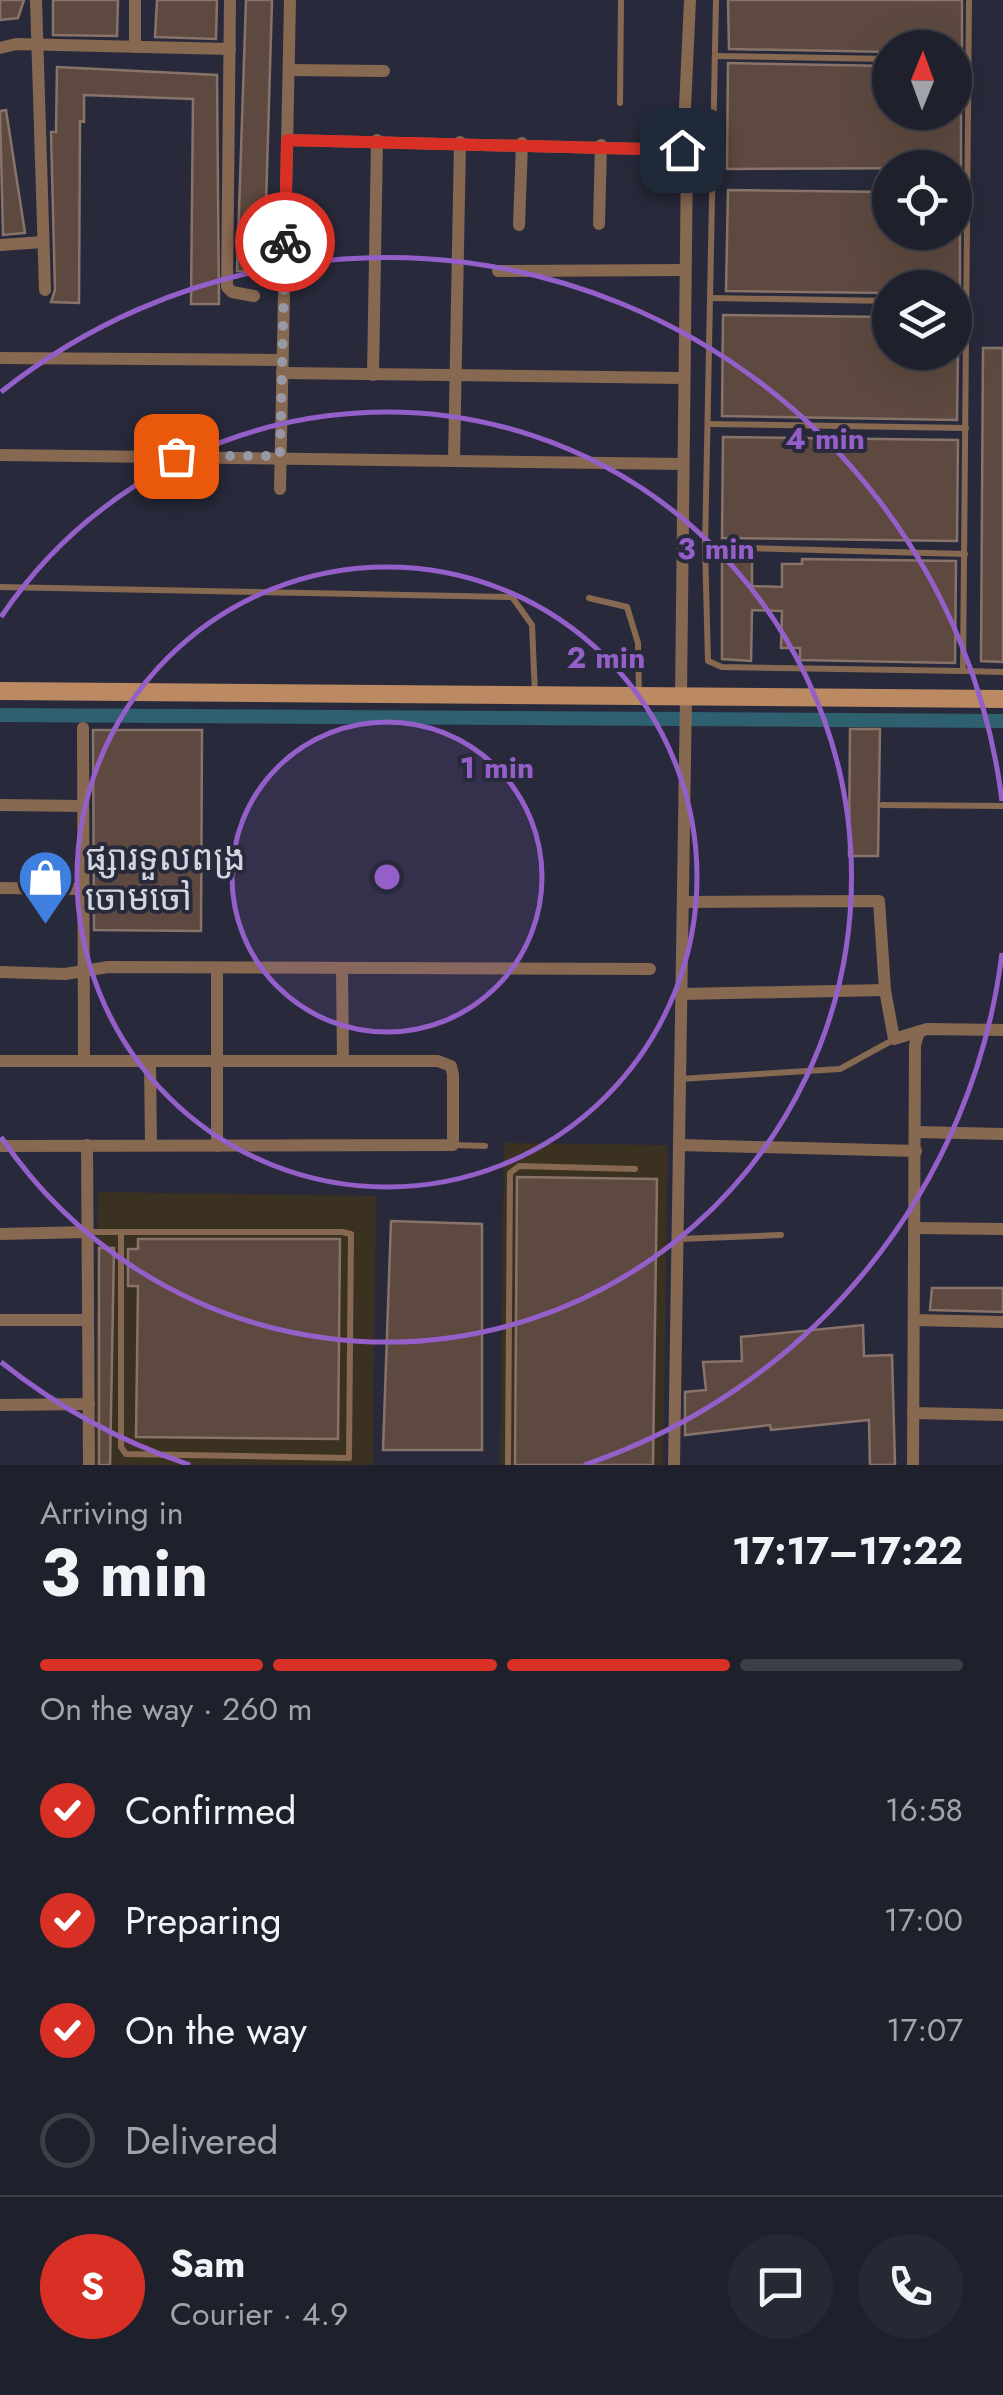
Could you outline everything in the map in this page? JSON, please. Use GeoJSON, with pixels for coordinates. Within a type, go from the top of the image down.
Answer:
{"type":"FeatureCollection","features":[{"type":"Feature","properties":{"kind":"street"},"geometry":{"type":"LineString","coordinates":[[36,0],[45,290]]}},
{"type":"Feature","properties":{"kind":"street"},"geometry":{"type":"LineString","coordinates":[[134,0],[135,47]]}},
{"type":"Feature","properties":{"kind":"street"},"geometry":{"type":"LineString","coordinates":[[230,0],[227,287],[232,292],[254,296]]}},
{"type":"Feature","properties":{"kind":"street"},"geometry":{"type":"LineString","coordinates":[[280,489],[290,0]]}},
{"type":"Feature","properties":{"kind":"street"},"geometry":{"type":"LineString","coordinates":[[674,1465],[685,705],[682,464],[687,156],[682,150],[690,0]]}},
{"type":"Feature","properties":{"kind":"street"},"geometry":{"type":"LineString","coordinates":[[0,48],[36,45],[230,49]]}},
{"type":"Feature","properties":{"kind":"street"},"geometry":{"type":"LineString","coordinates":[[289,70],[384,71]]}},
{"type":"Feature","properties":{"kind":"street"},"geometry":{"type":"LineString","coordinates":[[287,140],[682,150]]}},
{"type":"Feature","properties":{"kind":"street"},"geometry":{"type":"LineString","coordinates":[[374,375],[378,140]]}},
{"type":"Feature","properties":{"kind":"street"},"geometry":{"type":"LineString","coordinates":[[454,460],[460,142]]}},
{"type":"Feature","properties":{"kind":"street"},"geometry":{"type":"LineString","coordinates":[[519,224],[522,143]]}},
{"type":"Feature","properties":{"kind":"street"},"geometry":{"type":"LineString","coordinates":[[599,224],[601,145]]}},
{"type":"Feature","properties":{"kind":"street"},"geometry":{"type":"LineString","coordinates":[[0,245],[44,242]]}},
{"type":"Feature","properties":{"kind":"street"},"geometry":{"type":"LineString","coordinates":[[498,271],[685,270]]}},
{"type":"Feature","properties":{"kind":"street"},"geometry":{"type":"LineString","coordinates":[[0,358],[282,367],[374,375],[683,378]]}},
{"type":"Feature","properties":{"kind":"street"},"geometry":{"type":"LineString","coordinates":[[0,455],[682,464]]}},
{"type":"Feature","properties":{"kind":"street"},"geometry":{"type":"LineString","coordinates":[[0,691],[639,696],[685,705],[1003,699]]}},
{"type":"Feature","properties":{"kind":"street"},"geometry":{"type":"LineString","coordinates":[[83,728],[84,1060]]}},
{"type":"Feature","properties":{"kind":"street"},"geometry":{"type":"LineString","coordinates":[[0,805],[83,806]]}},
{"type":"Feature","properties":{"kind":"street"},"geometry":{"type":"LineString","coordinates":[[0,888],[83,889]]}},
{"type":"Feature","properties":{"kind":"street"},"geometry":{"type":"LineString","coordinates":[[682,902],[879,901],[885,990],[894,1039],[919,1032],[1003,1030]]}},
{"type":"Feature","properties":{"kind":"street"},"geometry":{"type":"LineString","coordinates":[[0,972],[108,967],[650,968]]}},
{"type":"Feature","properties":{"kind":"street"},"geometry":{"type":"LineString","coordinates":[[216,969],[217,1146]]}},
{"type":"Feature","properties":{"kind":"street"},"geometry":{"type":"LineString","coordinates":[[342,970],[343,1062]]}},
{"type":"Feature","properties":{"kind":"street"},"geometry":{"type":"LineString","coordinates":[[681,994],[885,990]]}},
{"type":"Feature","properties":{"kind":"street"},"geometry":{"type":"LineString","coordinates":[[913,1465],[915,1045],[919,1032]]}},
{"type":"Feature","properties":{"kind":"street"},"geometry":{"type":"LineString","coordinates":[[0,1061],[438,1061],[451,1066],[453,1145],[0,1146]]}},
{"type":"Feature","properties":{"kind":"street"},"geometry":{"type":"LineString","coordinates":[[150,1061],[151,1146]]}},
{"type":"Feature","properties":{"kind":"street"},"geometry":{"type":"LineString","coordinates":[[916,1132],[1003,1134]]}},
{"type":"Feature","properties":{"kind":"street"},"geometry":{"type":"LineString","coordinates":[[87,1145],[90,1465]]}},
{"type":"Feature","properties":{"kind":"street"},"geometry":{"type":"LineString","coordinates":[[679,1146],[916,1151]]}},
{"type":"Feature","properties":{"kind":"street"},"geometry":{"type":"LineString","coordinates":[[916,1228],[1003,1229]]}},
{"type":"Feature","properties":{"kind":"street"},"geometry":{"type":"LineString","coordinates":[[0,1234],[88,1232]]}},
{"type":"Feature","properties":{"kind":"street"},"geometry":{"type":"LineString","coordinates":[[0,1320],[88,1320]]}},
{"type":"Feature","properties":{"kind":"street"},"geometry":{"type":"LineString","coordinates":[[914,1320],[1003,1322]]}},
{"type":"Feature","properties":{"kind":"street"},"geometry":{"type":"LineString","coordinates":[[0,1405],[89,1404]]}},
{"type":"Feature","properties":{"kind":"street"},"geometry":{"type":"LineString","coordinates":[[914,1412],[1003,1415]]}},
{"type":"Feature","properties":{"kind":"lane"},"geometry":{"type":"LineString","coordinates":[[620,103],[622,0]]}},
{"type":"Feature","properties":{"kind":"lane"},"geometry":{"type":"LineString","coordinates":[[716,0],[706,547],[708,661],[722,667],[1003,672]]}},
{"type":"Feature","properties":{"kind":"lane"},"geometry":{"type":"LineString","coordinates":[[970,0],[970,30]]}},
{"type":"Feature","properties":{"kind":"lane"},"geometry":{"type":"LineString","coordinates":[[714,56],[872,59]]}},
{"type":"Feature","properties":{"kind":"lane"},"geometry":{"type":"LineString","coordinates":[[967,270],[968,130]]}},
{"type":"Feature","properties":{"kind":"lane"},"geometry":{"type":"LineString","coordinates":[[710,298],[872,301]]}},
{"type":"Feature","properties":{"kind":"lane"},"geometry":{"type":"LineString","coordinates":[[963,671],[966,370]]}},
{"type":"Feature","properties":{"kind":"lane"},"geometry":{"type":"LineString","coordinates":[[708,424],[966,428]]}},
{"type":"Feature","properties":{"kind":"lane"},"geometry":{"type":"LineString","coordinates":[[706,547],[966,554]]}},
{"type":"Feature","properties":{"kind":"lane"},"geometry":{"type":"LineString","coordinates":[[0,588],[512,597],[532,625],[535,695]]}},
{"type":"Feature","properties":{"kind":"lane"},"geometry":{"type":"LineString","coordinates":[[589,598],[627,606],[638,643],[639,696]]}},
{"type":"Feature","properties":{"kind":"lane"},"geometry":{"type":"LineString","coordinates":[[882,805],[1003,806]]}},
{"type":"Feature","properties":{"kind":"lane"},"geometry":{"type":"LineString","coordinates":[[680,1079],[840,1070],[894,1039]]}},
{"type":"Feature","properties":{"kind":"lane"},"geometry":{"type":"LineString","coordinates":[[453,1145],[485,1146]]}},
{"type":"Feature","properties":{"kind":"lane"},"geometry":{"type":"LineString","coordinates":[[508,1465],[510,1173],[518,1166],[635,1168]]}},
{"type":"Feature","properties":{"kind":"lane"},"geometry":{"type":"LineString","coordinates":[[88,1232],[122,1232],[351,1234],[348,1458],[331,1461],[126,1454],[121,1446],[122,1232]]}},
{"type":"Feature","properties":{"kind":"lane"},"geometry":{"type":"LineString","coordinates":[[677,1239],[781,1235]]}},
{"type":"Feature","properties":{"kind":"shaded area"},"geometry":{"type":"Polygon","coordinates":[[[504,1143],[668,1145],[663,1465],[500,1465],[504,1143]]]}},
{"type":"Feature","properties":{"kind":"shaded area"},"geometry":{"type":"Polygon","coordinates":[[[98,1192],[376,1196],[373,1465],[95,1465],[98,1192]]]}},
{"type":"Feature","properties":{"kind":"building"},"geometry":{"type":"Polygon","coordinates":[[[0,0],[24,0],[18,18],[0,20],[0,0]]]}},
{"type":"Feature","properties":{"kind":"building"},"geometry":{"type":"Polygon","coordinates":[[[53,0],[118,0],[117,36],[53,35],[53,0]]]}},
{"type":"Feature","properties":{"kind":"building"},"geometry":{"type":"Polygon","coordinates":[[[157,0],[217,0],[216,39],[155,37],[157,0]]]}},
{"type":"Feature","properties":{"kind":"building"},"geometry":{"type":"Polygon","coordinates":[[[246,0],[272,0],[264,272],[237,271],[246,0]]]}},
{"type":"Feature","properties":{"kind":"building"},"geometry":{"type":"Polygon","coordinates":[[[728,0],[962,0],[962,30],[872,30],[872,52],[729,49],[728,0]]]}},
{"type":"Feature","properties":{"kind":"building"},"geometry":{"type":"Polygon","coordinates":[[[728,63],[872,66],[872,130],[961,130],[961,150],[872,150],[872,168],[727,169],[728,63]]]}},
{"type":"Feature","properties":{"kind":"building"},"geometry":{"type":"Polygon","coordinates":[[[57,67],[217,75],[219,304],[191,304],[193,99],[84,95],[84,122],[80,121],[79,303],[51,302],[55,290],[51,132],[56,132],[57,67]]]}},
{"type":"Feature","properties":{"kind":"building"},"geometry":{"type":"Polygon","coordinates":[[[6,110],[25,233],[3,235],[0,111],[6,110]]]}},
{"type":"Feature","properties":{"kind":"building"},"geometry":{"type":"Polygon","coordinates":[[[728,190],[872,192],[872,250],[960,250],[960,270],[872,270],[872,293],[726,291],[728,190]]]}},
{"type":"Feature","properties":{"kind":"building"},"geometry":{"type":"Polygon","coordinates":[[[723,315],[872,317],[872,370],[958,370],[957,420],[722,416],[723,315]]]}},
{"type":"Feature","properties":{"kind":"building"},"geometry":{"type":"Polygon","coordinates":[[[983,348],[1003,348],[1003,662],[981,661],[983,348]]]}},
{"type":"Feature","properties":{"kind":"building"},"geometry":{"type":"Polygon","coordinates":[[[723,437],[958,440],[957,541],[722,538],[723,437]]]}},
{"type":"Feature","properties":{"kind":"building"},"geometry":{"type":"Polygon","coordinates":[[[722,559],[752,559],[752,586],[782,587],[782,564],[802,564],[802,559],[956,561],[955,663],[800,660],[800,648],[781,648],[782,611],[752,610],[751,661],[722,659],[722,559]]]}},
{"type":"Feature","properties":{"kind":"building"},"geometry":{"type":"Polygon","coordinates":[[[850,729],[880,729],[878,856],[849,856],[850,729]]]}},
{"type":"Feature","properties":{"kind":"building"},"geometry":{"type":"Polygon","coordinates":[[[93,730],[202,730],[201,931],[94,930],[93,730]]]}},
{"type":"Feature","properties":{"kind":"building"},"geometry":{"type":"Polygon","coordinates":[[[517,1177],[657,1179],[653,1465],[515,1465],[517,1177]]]}},
{"type":"Feature","properties":{"kind":"building"},"geometry":{"type":"Polygon","coordinates":[[[391,1221],[482,1224],[482,1450],[383,1450],[391,1221]]]}},
{"type":"Feature","properties":{"kind":"building"},"geometry":{"type":"Polygon","coordinates":[[[138,1239],[340,1239],[338,1439],[136,1437],[138,1286],[128,1286],[128,1249],[138,1249],[138,1239]]]}},
{"type":"Feature","properties":{"kind":"building"},"geometry":{"type":"Polygon","coordinates":[[[99,1248],[114,1248],[110,1465],[99,1465],[99,1248]]]}},
{"type":"Feature","properties":{"kind":"building"},"geometry":{"type":"Polygon","coordinates":[[[932,1288],[1003,1288],[1003,1312],[930,1310],[932,1288]]]}},
{"type":"Feature","properties":{"kind":"building"},"geometry":{"type":"Polygon","coordinates":[[[863,1325],[864,1356],[892,1355],[895,1465],[870,1465],[869,1420],[771,1430],[770,1425],[685,1435],[685,1392],[706,1390],[703,1362],[742,1361],[741,1337],[863,1325]]]}},
{"type":"Feature","properties":{"kind":"waterway"},"geometry":{"type":"LineString","coordinates":[[0,715],[1003,721]]}},
{"type":"Feature","properties":{"kind":"way so far"},"geometry":{"type":"LineString","coordinates":[[176,456],[280,456],[285,242]]}},
{"type":"Feature","properties":{"kind":"place","name":"ផ្សារទួលពង្រ ចោមចៅ"},"geometry":{"type":"Point","coordinates":[46,927]}},
{"type":"Feature","properties":{"kind":"route"},"geometry":{"type":"LineString","coordinates":[[285,242],[287,140],[682,150]]}}]}
